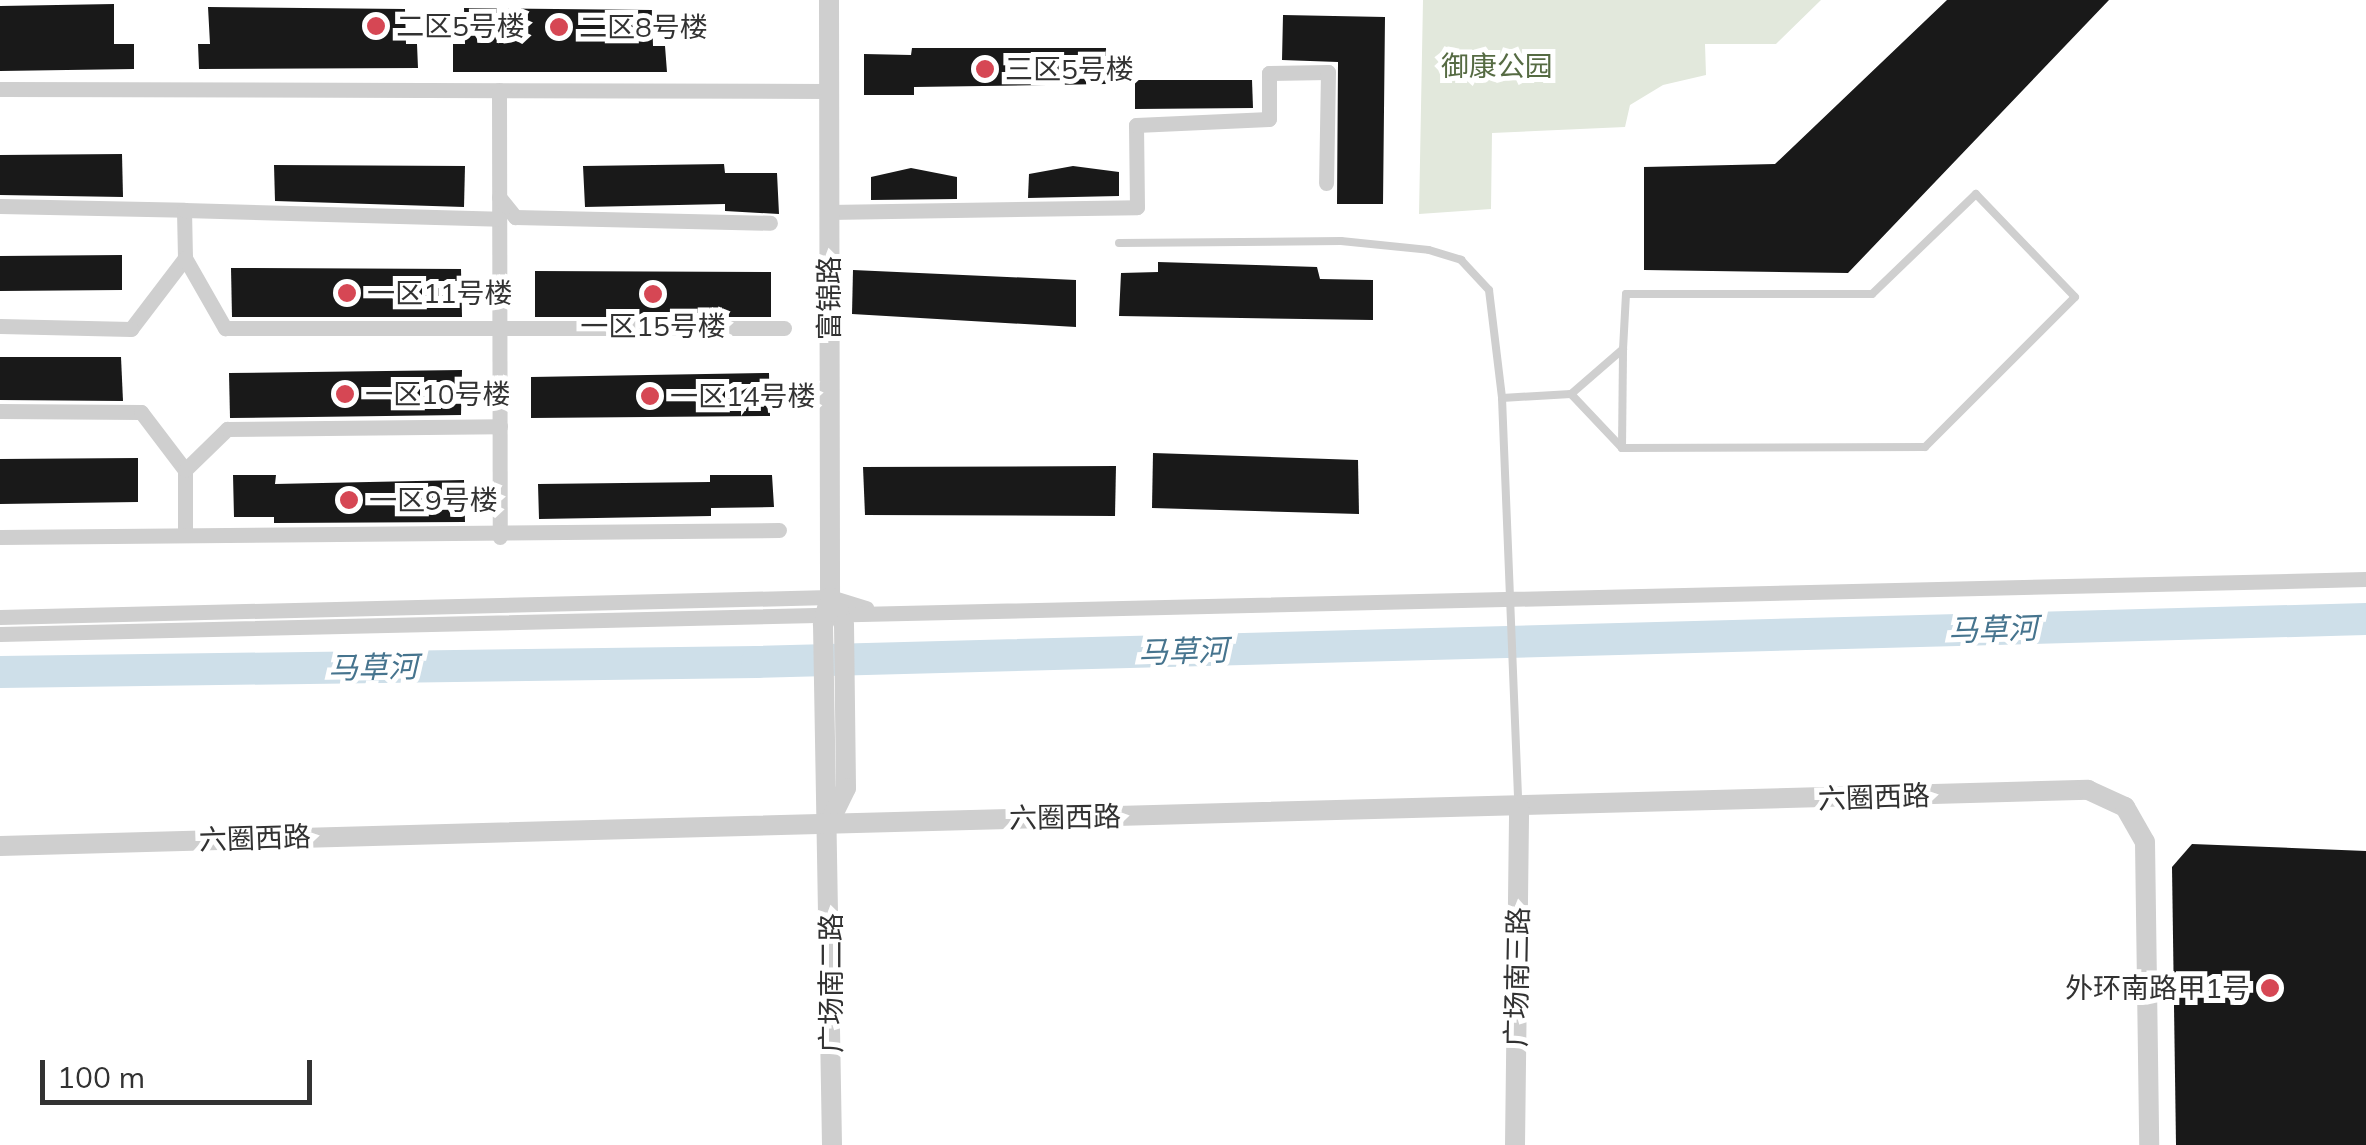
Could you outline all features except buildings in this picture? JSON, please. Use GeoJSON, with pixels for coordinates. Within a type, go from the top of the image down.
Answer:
{"type":"FeatureCollection","features":[{"type":"Feature","properties":{"kind":"street","name":"富锦路"},"geometry":{"type":"LineString","coordinates":[[828,0],[834,684],[830,821]]}},
{"type":"Feature","properties":{"kind":"street"},"geometry":{"type":"LineString","coordinates":[[828,212],[1138,207],[1136,125],[1269,119],[1268,73],[1328,72],[1326,182]]}},
{"type":"Feature","properties":{"kind":"street"},"geometry":{"type":"LineString","coordinates":[[0,89],[828,91]]}},
{"type":"Feature","properties":{"kind":"street"},"geometry":{"type":"LineString","coordinates":[[499,90],[500,534]]}},
{"type":"Feature","properties":{"kind":"street"},"geometry":{"type":"LineString","coordinates":[[499,198],[515,217],[770,223]]}},
{"type":"Feature","properties":{"kind":"street"},"geometry":{"type":"LineString","coordinates":[[0,206],[499,219]]}},
{"type":"Feature","properties":{"kind":"street"},"geometry":{"type":"LineString","coordinates":[[184,210],[185,258],[225,328],[500,324],[784,328]]}},
{"type":"Feature","properties":{"kind":"street"},"geometry":{"type":"LineString","coordinates":[[0,326],[131,329],[185,258]]}},
{"type":"Feature","properties":{"kind":"street"},"geometry":{"type":"LineString","coordinates":[[0,411],[141,412],[185,470],[185,532]]}},
{"type":"Feature","properties":{"kind":"street"},"geometry":{"type":"LineString","coordinates":[[185,470],[226,429],[500,426]]}},
{"type":"Feature","properties":{"kind":"street"},"geometry":{"type":"LineString","coordinates":[[0,536],[779,530]]}},
{"type":"Feature","properties":{"kind":"street"},"geometry":{"type":"LineString","coordinates":[[0,634],[879,612],[1513,605],[2366,579]]}},
{"type":"Feature","properties":{"kind":"street"},"geometry":{"type":"LineString","coordinates":[[0,617],[832,615]]}},
{"type":"Feature","properties":{"kind":"street","name":"六圈西路"},"geometry":{"type":"LineString","coordinates":[[0,846],[2088,790],[2126,807],[2144,842],[2149,1145]]}},
{"type":"Feature","properties":{"kind":"street","name":"广场南三路"},"geometry":{"type":"LineString","coordinates":[[1515,1145],[1518,808]]}},
{"type":"Feature","properties":{"kind":"street","name":"广场南二路"},"geometry":{"type":"LineString","coordinates":[[830,821],[832,1145]]}},
{"type":"Feature","properties":{"kind":"lane"},"geometry":{"type":"LineString","coordinates":[[1571,394],[1622,448],[1925,446],[2075,298],[1976,194],[1885,289],[1872,294],[1626,294],[1622,448]]}},
{"type":"Feature","properties":{"kind":"lane"},"geometry":{"type":"LineString","coordinates":[[1119,242],[1342,241],[1461,260],[1488,290],[1502,398],[1516,673],[1518,808]]}},
{"type":"Feature","properties":{"kind":"lane"},"geometry":{"type":"LineString","coordinates":[[1502,398],[1571,394],[1623,349]]}},
{"type":"Feature","properties":{"kind":"green space","name":"御康公园"},"geometry":{"type":"Polygon","coordinates":[[[1423,0],[1821,0],[1776,44],[1705,44],[1706,75],[1663,85],[1630,105],[1625,127],[1492,133],[1491,209],[1419,214],[1423,0]]]}},
{"type":"Feature","properties":{"kind":"waterway","name":"马草河"},"geometry":{"type":"LineString","coordinates":[[0,672],[757,662],[2366,619]]}},
{"type":"Feature","properties":{"kind":"place","name":"二区5号楼"},"geometry":{"type":"Point","coordinates":[376,26]}},
{"type":"Feature","properties":{"kind":"place","name":"二区8号楼"},"geometry":{"type":"Point","coordinates":[559,27]}},
{"type":"Feature","properties":{"kind":"place","name":"三区5号楼"},"geometry":{"type":"Point","coordinates":[985,69]}},
{"type":"Feature","properties":{"kind":"place","name":"一区11号楼"},"geometry":{"type":"Point","coordinates":[347,293]}},
{"type":"Feature","properties":{"kind":"place","name":"一区15号楼"},"geometry":{"type":"Point","coordinates":[653,294]}},
{"type":"Feature","properties":{"kind":"place","name":"一区10号楼"},"geometry":{"type":"Point","coordinates":[345,394]}},
{"type":"Feature","properties":{"kind":"place","name":"一区14号楼"},"geometry":{"type":"Point","coordinates":[650,396]}},
{"type":"Feature","properties":{"kind":"place","name":"一区9号楼"},"geometry":{"type":"Point","coordinates":[349,500]}},
{"type":"Feature","properties":{"kind":"place","name":"外环南路甲1号"},"geometry":{"type":"Point","coordinates":[2270,988]}}]}
